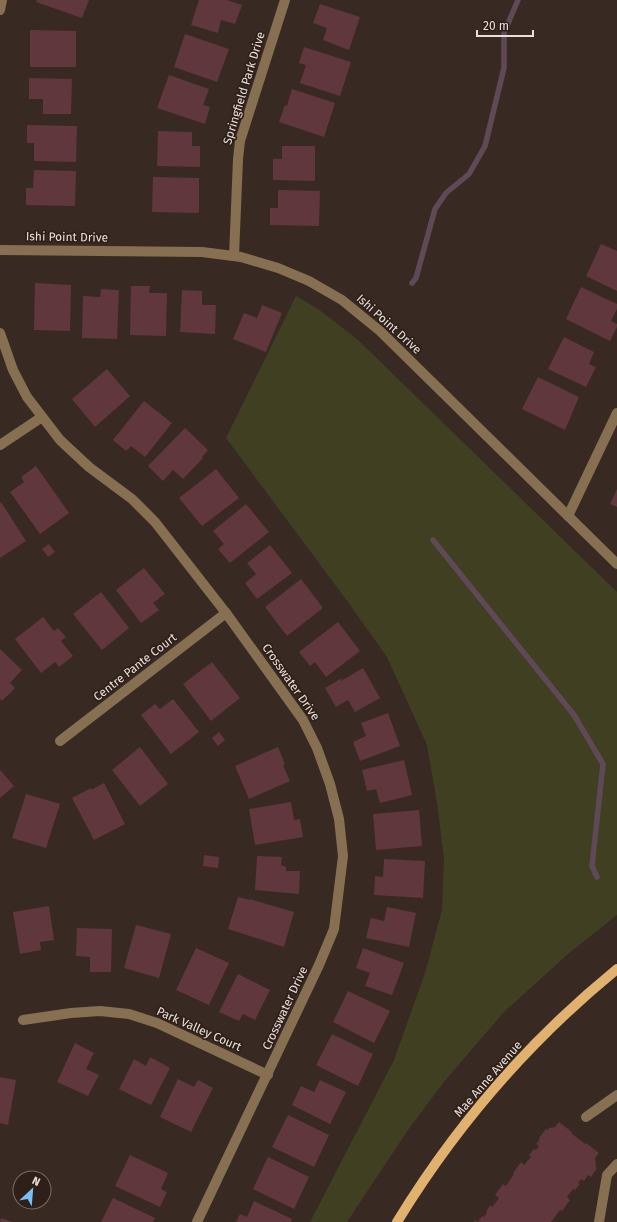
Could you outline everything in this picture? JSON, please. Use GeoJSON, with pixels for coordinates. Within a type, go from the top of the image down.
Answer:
{"type":"FeatureCollection","features":[{"type":"Feature","properties":{"kind":"main road","name":"Mae Anne Avenue"},"geometry":{"type":"LineString","coordinates":[[397,1222],[416,1191],[456,1135],[502,1080],[550,1028],[617,969]]}},
{"type":"Feature","properties":{"kind":"street"},"geometry":{"type":"LineString","coordinates":[[0,10],[2,0]]}},
{"type":"Feature","properties":{"kind":"street","name":"Springfield Park Drive"},"geometry":{"type":"LineString","coordinates":[[234,256],[240,141],[285,0]]}},
{"type":"Feature","properties":{"kind":"street","name":"Ishi Point Drive"},"geometry":{"type":"LineString","coordinates":[[0,250],[202,252],[241,257],[278,268],[309,281],[342,300],[380,330],[617,564]]}},
{"type":"Feature","properties":{"kind":"street","name":"Crosswater Drive"},"geometry":{"type":"LineString","coordinates":[[0,333],[12,370],[27,397],[60,440],[89,467],[132,499],[155,522],[226,613],[303,720],[317,748],[330,784],[339,819],[343,856],[334,929],[268,1075],[197,1222]]}},
{"type":"Feature","properties":{"kind":"street"},"geometry":{"type":"LineString","coordinates":[[568,516],[617,413]]}},
{"type":"Feature","properties":{"kind":"street"},"geometry":{"type":"LineString","coordinates":[[0,445],[42,417]]}},
{"type":"Feature","properties":{"kind":"street","name":"Centre Pante Court"},"geometry":{"type":"LineString","coordinates":[[60,741],[226,613]]}},
{"type":"Feature","properties":{"kind":"street","name":"Park Valley Court"},"geometry":{"type":"LineString","coordinates":[[23,1020],[71,1013],[100,1011],[129,1014],[157,1023],[268,1075]]}},
{"type":"Feature","properties":{"kind":"street"},"geometry":{"type":"LineString","coordinates":[[586,1118],[617,1095]]}},
{"type":"Feature","properties":{"kind":"street"},"geometry":{"type":"LineString","coordinates":[[599,1222],[607,1175],[617,1164]]}},
{"type":"Feature","properties":{"kind":"shaded area"},"geometry":{"type":"Polygon","coordinates":[[[296,296],[318,309],[357,339],[617,592],[617,915],[568,954],[504,1012],[443,1083],[408,1130],[347,1222],[310,1222],[394,1060],[425,973],[442,910],[444,858],[437,803],[427,745],[387,657],[226,438],[296,296]]]}},
{"type":"Feature","properties":{"kind":"building"},"geometry":{"type":"Polygon","coordinates":[[[37,0],[89,0],[82,18],[36,2],[37,0]]]}},
{"type":"Feature","properties":{"kind":"building"},"geometry":{"type":"Polygon","coordinates":[[[199,0],[227,0],[242,5],[235,24],[221,20],[218,33],[191,25],[199,0]]]}},
{"type":"Feature","properties":{"kind":"building"},"geometry":{"type":"Polygon","coordinates":[[[320,4],[360,17],[349,50],[323,40],[327,28],[313,23],[320,4]]]}},
{"type":"Feature","properties":{"kind":"building"},"geometry":{"type":"Polygon","coordinates":[[[30,30],[76,31],[76,67],[30,67],[30,30]]]}},
{"type":"Feature","properties":{"kind":"building"},"geometry":{"type":"Polygon","coordinates":[[[185,34],[229,49],[217,82],[174,67],[185,34]]]}},
{"type":"Feature","properties":{"kind":"building"},"geometry":{"type":"Polygon","coordinates":[[[304,47],[351,62],[340,96],[300,83],[306,65],[299,63],[304,47]]]}},
{"type":"Feature","properties":{"kind":"building"},"geometry":{"type":"Polygon","coordinates":[[[169,75],[209,89],[203,105],[210,107],[205,124],[157,108],[169,75]]]}},
{"type":"Feature","properties":{"kind":"building"},"geometry":{"type":"Polygon","coordinates":[[[29,78],[72,79],[71,114],[43,114],[43,99],[29,99],[29,78]]]}},
{"type":"Feature","properties":{"kind":"building"},"geometry":{"type":"Polygon","coordinates":[[[292,89],[335,103],[324,137],[279,122],[285,105],[287,106],[292,89]]]}},
{"type":"Feature","properties":{"kind":"building"},"geometry":{"type":"Polygon","coordinates":[[[27,125],[77,126],[76,162],[34,161],[34,143],[27,143],[27,125]]]}},
{"type":"Feature","properties":{"kind":"building"},"geometry":{"type":"Polygon","coordinates":[[[158,131],[192,132],[192,146],[200,146],[200,167],[157,166],[158,131]]]}},
{"type":"Feature","properties":{"kind":"building"},"geometry":{"type":"Polygon","coordinates":[[[282,146],[315,146],[315,181],[273,180],[273,159],[282,159],[282,146]]]}},
{"type":"Feature","properties":{"kind":"building"},"geometry":{"type":"Polygon","coordinates":[[[34,170],[76,171],[75,206],[26,205],[26,188],[33,188],[34,170]]]}},
{"type":"Feature","properties":{"kind":"building"},"geometry":{"type":"Polygon","coordinates":[[[153,177],[199,178],[199,213],[152,212],[153,177]]]}},
{"type":"Feature","properties":{"kind":"building"},"geometry":{"type":"Polygon","coordinates":[[[278,190],[320,191],[319,226],[270,225],[270,208],[278,208],[278,190]]]}},
{"type":"Feature","properties":{"kind":"building"},"geometry":{"type":"Polygon","coordinates":[[[601,244],[617,251],[617,291],[586,276],[601,244]]]}},
{"type":"Feature","properties":{"kind":"building"},"geometry":{"type":"Polygon","coordinates":[[[35,283],[71,285],[70,331],[34,330],[35,283]]]}},
{"type":"Feature","properties":{"kind":"building"},"geometry":{"type":"Polygon","coordinates":[[[131,286],[150,286],[149,293],[167,293],[166,336],[130,335],[131,286]]]}},
{"type":"Feature","properties":{"kind":"building"},"geometry":{"type":"Polygon","coordinates":[[[581,287],[617,304],[617,309],[611,321],[617,324],[617,327],[610,341],[566,319],[581,287]]]}},
{"type":"Feature","properties":{"kind":"building"},"geometry":{"type":"Polygon","coordinates":[[[101,289],[119,290],[117,339],[82,338],[83,296],[100,297],[101,289]]]}},
{"type":"Feature","properties":{"kind":"building"},"geometry":{"type":"Polygon","coordinates":[[[182,290],[202,291],[202,305],[216,305],[215,334],[180,332],[182,290]]]}},
{"type":"Feature","properties":{"kind":"building"},"geometry":{"type":"Polygon","coordinates":[[[262,305],[282,313],[266,352],[233,339],[244,313],[257,318],[262,305]]]}},
{"type":"Feature","properties":{"kind":"building"},"geometry":{"type":"Polygon","coordinates":[[[564,337],[594,352],[589,364],[596,367],[586,387],[548,369],[564,337]]]}},
{"type":"Feature","properties":{"kind":"building"},"geometry":{"type":"Polygon","coordinates":[[[107,369],[130,396],[95,427],[72,399],[107,369]]]}},
{"type":"Feature","properties":{"kind":"building"},"geometry":{"type":"Polygon","coordinates":[[[538,377],[579,397],[565,430],[522,409],[538,377]]]}},
{"type":"Feature","properties":{"kind":"building"},"geometry":{"type":"Polygon","coordinates":[[[144,401],[172,423],[145,457],[131,446],[126,451],[113,440],[144,401]]]}},
{"type":"Feature","properties":{"kind":"building"},"geometry":{"type":"Polygon","coordinates":[[[185,428],[208,450],[202,457],[203,458],[183,479],[173,470],[163,481],[148,466],[185,428]]]}},
{"type":"Feature","properties":{"kind":"building"},"geometry":{"type":"Polygon","coordinates":[[[36,466],[69,513],[40,534],[10,492],[24,482],[21,477],[36,466]]]}},
{"type":"Feature","properties":{"kind":"building"},"geometry":{"type":"Polygon","coordinates":[[[216,469],[239,498],[202,526],[179,498],[216,469]]]}},
{"type":"Feature","properties":{"kind":"building"},"geometry":{"type":"Polygon","coordinates":[[[617,489],[617,507],[610,504],[617,489]]]}},
{"type":"Feature","properties":{"kind":"building"},"geometry":{"type":"Polygon","coordinates":[[[1,502],[26,541],[0,558],[0,503],[1,502]]]}},
{"type":"Feature","properties":{"kind":"building"},"geometry":{"type":"Polygon","coordinates":[[[246,504],[269,532],[230,563],[218,549],[224,544],[213,531],[246,504]]]}},
{"type":"Feature","properties":{"kind":"building"},"geometry":{"type":"Polygon","coordinates":[[[49,544],[55,552],[48,557],[42,549],[49,544]]]}},
{"type":"Feature","properties":{"kind":"building"},"geometry":{"type":"Polygon","coordinates":[[[270,545],[292,573],[257,599],[245,583],[256,574],[247,563],[270,545]]]}},
{"type":"Feature","properties":{"kind":"building"},"geometry":{"type":"Polygon","coordinates":[[[144,568],[165,594],[153,603],[159,610],[141,623],[116,590],[144,568]]]}},
{"type":"Feature","properties":{"kind":"building"},"geometry":{"type":"Polygon","coordinates":[[[301,579],[323,608],[287,636],[265,607],[301,579]]]}},
{"type":"Feature","properties":{"kind":"building"},"geometry":{"type":"Polygon","coordinates":[[[101,592],[129,628],[102,650],[73,614],[101,592]]]}},
{"type":"Feature","properties":{"kind":"building"},"geometry":{"type":"Polygon","coordinates":[[[43,617],[54,631],[58,628],[66,637],[61,641],[73,656],[59,667],[55,662],[41,673],[15,639],[43,617]]]}},
{"type":"Feature","properties":{"kind":"building"},"geometry":{"type":"Polygon","coordinates":[[[338,622],[360,651],[326,677],[315,662],[310,666],[299,652],[338,622]]]}},
{"type":"Feature","properties":{"kind":"building"},"geometry":{"type":"Polygon","coordinates":[[[0,649],[22,670],[10,683],[15,688],[2,701],[0,699],[0,649]]]}},
{"type":"Feature","properties":{"kind":"building"},"geometry":{"type":"Polygon","coordinates":[[[212,662],[240,698],[211,721],[183,684],[212,662]]]}},
{"type":"Feature","properties":{"kind":"building"},"geometry":{"type":"Polygon","coordinates":[[[363,668],[380,698],[355,712],[348,700],[336,707],[325,688],[342,678],[341,681],[363,668]]]}},
{"type":"Feature","properties":{"kind":"building"},"geometry":{"type":"Polygon","coordinates":[[[173,699],[199,732],[171,754],[141,715],[155,704],[160,709],[173,699]]]}},
{"type":"Feature","properties":{"kind":"building"},"geometry":{"type":"Polygon","coordinates":[[[388,713],[400,746],[360,761],[353,742],[366,736],[361,723],[388,713]]]}},
{"type":"Feature","properties":{"kind":"building"},"geometry":{"type":"Polygon","coordinates":[[[219,732],[225,740],[218,746],[212,738],[219,732]]]}},
{"type":"Feature","properties":{"kind":"building"},"geometry":{"type":"Polygon","coordinates":[[[140,747],[168,784],[140,806],[112,770],[140,747]]]}},
{"type":"Feature","properties":{"kind":"building"},"geometry":{"type":"Polygon","coordinates":[[[278,747],[285,764],[283,765],[290,781],[249,799],[235,766],[278,747]]]}},
{"type":"Feature","properties":{"kind":"building"},"geometry":{"type":"Polygon","coordinates":[[[404,760],[412,795],[380,803],[376,789],[367,791],[362,770],[404,760]]]}},
{"type":"Feature","properties":{"kind":"building"},"geometry":{"type":"Polygon","coordinates":[[[0,770],[14,786],[0,798],[0,770]]]}},
{"type":"Feature","properties":{"kind":"building"},"geometry":{"type":"Polygon","coordinates":[[[104,783],[125,824],[94,840],[72,798],[104,783]]]}},
{"type":"Feature","properties":{"kind":"building"},"geometry":{"type":"Polygon","coordinates":[[[26,794],[60,804],[46,848],[12,838],[26,794]]]}},
{"type":"Feature","properties":{"kind":"building"},"geometry":{"type":"Polygon","coordinates":[[[291,802],[294,820],[300,819],[303,837],[255,845],[249,809],[291,802]]]}},
{"type":"Feature","properties":{"kind":"building"},"geometry":{"type":"Polygon","coordinates":[[[419,810],[422,846],[376,850],[373,814],[419,810]]]}},
{"type":"Feature","properties":{"kind":"building"},"geometry":{"type":"Polygon","coordinates":[[[204,855],[219,857],[218,868],[203,866],[204,855]]]}},
{"type":"Feature","properties":{"kind":"building"},"geometry":{"type":"Polygon","coordinates":[[[257,856],[282,857],[281,865],[286,867],[286,871],[300,871],[299,894],[255,890],[257,856]]]}},
{"type":"Feature","properties":{"kind":"building"},"geometry":{"type":"Polygon","coordinates":[[[384,859],[425,861],[423,898],[374,895],[375,876],[383,877],[384,859]]]}},
{"type":"Feature","properties":{"kind":"building"},"geometry":{"type":"Polygon","coordinates":[[[238,897],[294,912],[284,947],[228,929],[238,897]]]}},
{"type":"Feature","properties":{"kind":"building"},"geometry":{"type":"Polygon","coordinates":[[[49,906],[54,940],[40,942],[41,950],[20,954],[13,912],[49,906]]]}},
{"type":"Feature","properties":{"kind":"building"},"geometry":{"type":"Polygon","coordinates":[[[387,907],[416,913],[409,947],[366,938],[371,918],[384,921],[387,907]]]}},
{"type":"Feature","properties":{"kind":"building"},"geometry":{"type":"Polygon","coordinates":[[[136,925],[171,934],[159,978],[124,968],[136,925]]]}},
{"type":"Feature","properties":{"kind":"building"},"geometry":{"type":"Polygon","coordinates":[[[77,928],[112,929],[111,972],[90,972],[90,957],[76,956],[77,928]]]}},
{"type":"Feature","properties":{"kind":"building"},"geometry":{"type":"Polygon","coordinates":[[[196,948],[229,963],[209,1005],[176,990],[196,948]]]}},
{"type":"Feature","properties":{"kind":"building"},"geometry":{"type":"Polygon","coordinates":[[[363,948],[404,963],[392,995],[365,986],[370,973],[356,968],[363,948]]]}},
{"type":"Feature","properties":{"kind":"building"},"geometry":{"type":"Polygon","coordinates":[[[238,974],[270,990],[255,1020],[243,1014],[239,1021],[219,1012],[238,974]]]}},
{"type":"Feature","properties":{"kind":"building"},"geometry":{"type":"Polygon","coordinates":[[[348,991],[390,1011],[374,1043],[333,1022],[348,991]]]}},
{"type":"Feature","properties":{"kind":"building"},"geometry":{"type":"Polygon","coordinates":[[[332,1034],[373,1054],[358,1086],[316,1065],[332,1034]]]}},
{"type":"Feature","properties":{"kind":"building"},"geometry":{"type":"Polygon","coordinates":[[[75,1043],[94,1053],[86,1069],[99,1075],[88,1096],[57,1082],[75,1043]]]}},
{"type":"Feature","properties":{"kind":"building"},"geometry":{"type":"Polygon","coordinates":[[[150,1057],[170,1068],[151,1105],[119,1089],[134,1059],[146,1066],[150,1057]]]}},
{"type":"Feature","properties":{"kind":"building"},"geometry":{"type":"Polygon","coordinates":[[[0,1077],[16,1080],[8,1125],[0,1123],[0,1077]]]}},
{"type":"Feature","properties":{"kind":"building"},"geometry":{"type":"Polygon","coordinates":[[[178,1079],[194,1087],[198,1080],[213,1088],[191,1132],[160,1117],[178,1079]]]}},
{"type":"Feature","properties":{"kind":"building"},"geometry":{"type":"Polygon","coordinates":[[[320,1080],[346,1092],[330,1124],[292,1105],[301,1086],[314,1092],[320,1080]]]}},
{"type":"Feature","properties":{"kind":"building"},"geometry":{"type":"Polygon","coordinates":[[[288,1115],[329,1135],[314,1167],[272,1147],[288,1115]]]}},
{"type":"Feature","properties":{"kind":"building"},"geometry":{"type":"Polygon","coordinates":[[[559,1122],[585,1144],[586,1143],[599,1153],[595,1158],[595,1166],[597,1168],[591,1177],[588,1175],[584,1181],[581,1179],[578,1183],[580,1184],[575,1190],[573,1189],[567,1197],[570,1200],[551,1222],[478,1222],[482,1216],[484,1217],[487,1213],[486,1212],[490,1205],[492,1207],[499,1198],[495,1195],[503,1184],[506,1186],[521,1162],[524,1165],[531,1157],[529,1155],[539,1146],[536,1144],[546,1129],[548,1130],[549,1128],[555,1127],[559,1122]]]}},
{"type":"Feature","properties":{"kind":"building"},"geometry":{"type":"Polygon","coordinates":[[[130,1155],[168,1173],[161,1189],[167,1192],[160,1207],[115,1186],[130,1155]]]}},
{"type":"Feature","properties":{"kind":"building"},"geometry":{"type":"Polygon","coordinates":[[[268,1157],[309,1177],[294,1209],[253,1189],[268,1157]]]}},
{"type":"Feature","properties":{"kind":"building"},"geometry":{"type":"Polygon","coordinates":[[[113,1198],[155,1218],[153,1222],[101,1222],[113,1198]]]}},
{"type":"Feature","properties":{"kind":"building"},"geometry":{"type":"Polygon","coordinates":[[[254,1201],[292,1219],[291,1222],[236,1222],[240,1214],[247,1217],[254,1201]]]}},
{"type":"Feature","properties":{"kind":"building"},"geometry":{"type":"Polygon","coordinates":[[[1,1218],[13,1222],[0,1222],[1,1218]]]}},
{"type":"Feature","properties":{"kind":"waterway"},"geometry":{"type":"LineString","coordinates":[[412,283],[416,278],[435,209],[446,193],[469,174],[485,146],[504,68],[504,33],[518,0]]}},
{"type":"Feature","properties":{"kind":"waterway"},"geometry":{"type":"LineString","coordinates":[[433,540],[574,715],[603,764],[592,866],[597,877]]}}]}
